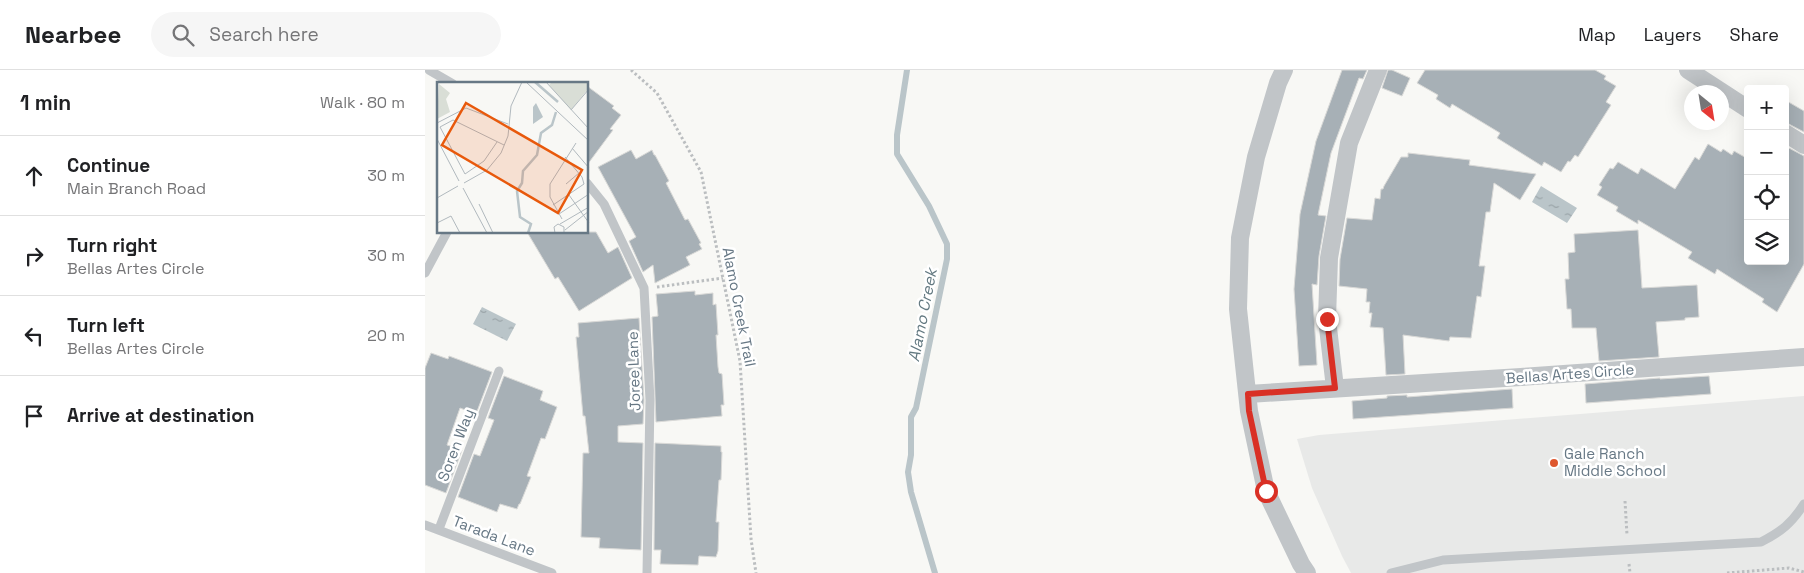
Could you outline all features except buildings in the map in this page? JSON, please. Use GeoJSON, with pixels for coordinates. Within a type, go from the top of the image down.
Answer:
{"type":"FeatureCollection","features":[{"type":"Feature","properties":{"kind":"street"},"geometry":{"type":"LineString","coordinates":[[1284,70],[1277,83],[1256,158],[1240,238],[1238,309],[1249,411],[1266,491],[1307,573]]}},
{"type":"Feature","properties":{"kind":"street"},"geometry":{"type":"LineString","coordinates":[[1335,388],[1327,319],[1329,258],[1349,143],[1378,70]]}},
{"type":"Feature","properties":{"kind":"street"},"geometry":{"type":"LineString","coordinates":[[1688,70],[1744,105]]}},
{"type":"Feature","properties":{"kind":"street"},"geometry":{"type":"LineString","coordinates":[[1789,136],[1804,145]]}},
{"type":"Feature","properties":{"kind":"street","name":"Bellas Artes Circle"},"geometry":{"type":"LineString","coordinates":[[1248,394],[1804,357]]}},
{"type":"Feature","properties":{"kind":"lane"},"geometry":{"type":"LineString","coordinates":[[429,70],[450,82]]}},
{"type":"Feature","properties":{"kind":"lane","name":"Joree Lane"},"geometry":{"type":"LineString","coordinates":[[589,185],[604,204],[644,288],[650,400],[647,573]]}},
{"type":"Feature","properties":{"kind":"lane"},"geometry":{"type":"LineString","coordinates":[[425,273],[446,234]]}},
{"type":"Feature","properties":{"kind":"lane","name":"Soren Way"},"geometry":{"type":"LineString","coordinates":[[439,529],[499,371]]}},
{"type":"Feature","properties":{"kind":"lane"},"geometry":{"type":"LineString","coordinates":[[1391,573],[1443,560],[1761,542],[1779,534],[1796,517],[1804,504]]}},
{"type":"Feature","properties":{"kind":"lane","name":"Tarada Lane"},"geometry":{"type":"LineString","coordinates":[[425,524],[552,573]]}},
{"type":"Feature","properties":{"kind":"path","name":"Alamo Creek Trail"},"geometry":{"type":"LineString","coordinates":[[631,70],[657,93],[701,172],[740,361],[751,539],[756,573]]}},
{"type":"Feature","properties":{"kind":"path"},"geometry":{"type":"LineString","coordinates":[[644,288],[723,278]]}},
{"type":"Feature","properties":{"kind":"path"},"geometry":{"type":"LineString","coordinates":[[1625,501],[1628,550]]}},
{"type":"Feature","properties":{"kind":"path"},"geometry":{"type":"LineString","coordinates":[[1727,573],[1789,568],[1804,572]]}},
{"type":"Feature","properties":{"kind":"shaded area","name":"Gale Ranch Middle School"},"geometry":{"type":"Polygon","coordinates":[[[1804,396],[1804,573],[1351,573],[1312,488],[1297,439],[1319,435],[1804,396]]]}},
{"type":"Feature","properties":{"kind":"water"},"geometry":{"type":"Polygon","coordinates":[[[1541,186],[1577,208],[1567,223],[1532,202],[1541,186]]]}},
{"type":"Feature","properties":{"kind":"water"},"geometry":{"type":"Polygon","coordinates":[[[482,307],[516,324],[507,341],[473,324],[482,307]]]}},
{"type":"Feature","properties":{"kind":"waterway","name":"Alamo Creek"},"geometry":{"type":"LineString","coordinates":[[907,70],[897,135],[897,154],[929,206],[947,244],[947,259],[916,408],[911,417],[911,455],[908,472],[911,492],[935,573]]}},
{"type":"Feature","properties":{"kind":"place","name":"Gale Ranch Middle School"},"geometry":{"type":"Point","coordinates":[1554,463]}},
{"type":"Feature","properties":{"kind":"route"},"geometry":{"type":"LineString","coordinates":[[1266,491],[1249,411],[1248,394],[1335,388],[1327,319]]}}]}
